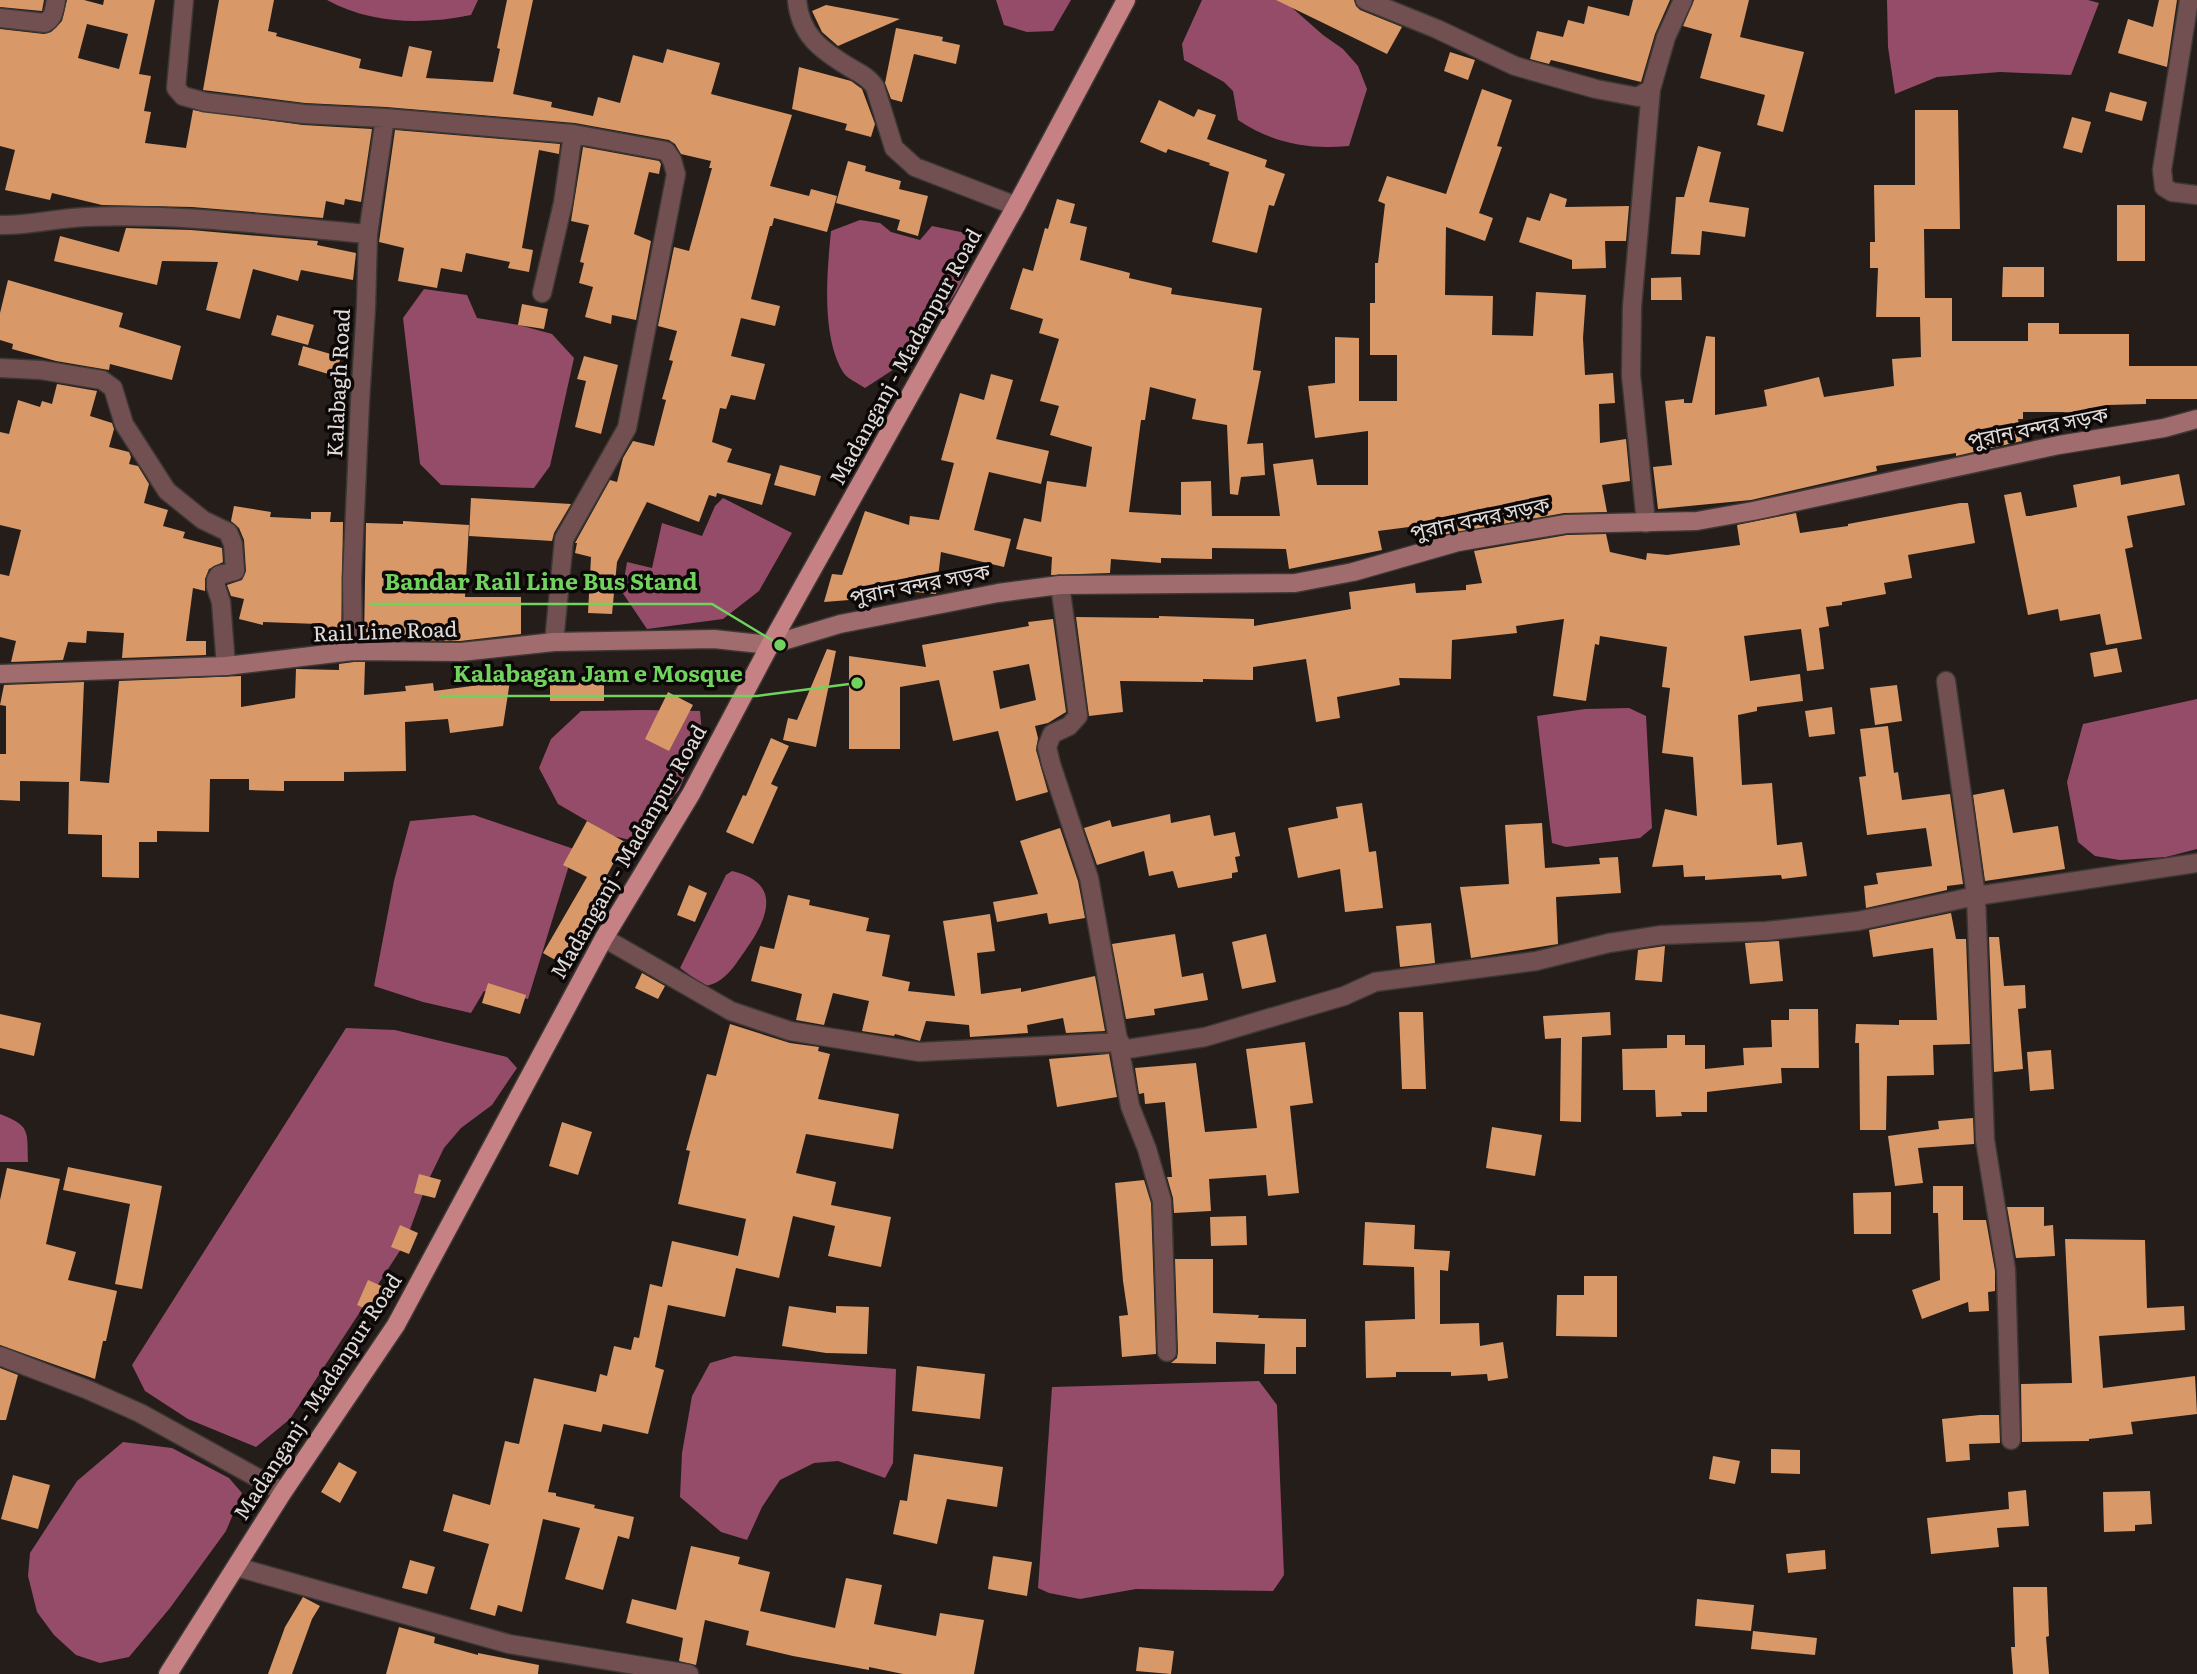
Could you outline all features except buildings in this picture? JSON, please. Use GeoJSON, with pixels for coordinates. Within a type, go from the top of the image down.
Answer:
{"type":"FeatureCollection","features":[{"type":"Feature","properties":{"kind":"main road","name":"Madanganj - Madanpur Road"},"geometry":{"type":"LineString","coordinates":[[168,1674],[283,1492],[396,1325],[604,938],[691,794],[1016,206],[1126,0]]}},
{"type":"Feature","properties":{"kind":"street"},"geometry":{"type":"LineString","coordinates":[[0,18],[45,23],[51,20],[54,14],[56,0]]}},
{"type":"Feature","properties":{"kind":"street"},"geometry":{"type":"LineString","coordinates":[[184,0],[176,89],[183,96],[205,102],[304,114],[573,134],[666,152],[672,160],[676,174],[627,428],[564,539],[554,642]]}},
{"type":"Feature","properties":{"kind":"street"},"geometry":{"type":"LineString","coordinates":[[797,0],[799,16],[814,42],[829,55],[870,79],[894,148],[915,167],[1016,206]]}},
{"type":"Feature","properties":{"kind":"street"},"geometry":{"type":"LineString","coordinates":[[1366,0],[1437,29],[1515,66],[1596,89],[1638,97],[1651,89]]}},
{"type":"Feature","properties":{"kind":"street"},"geometry":{"type":"LineString","coordinates":[[1646,523],[1631,375],[1632,306],[1651,89],[1667,37],[1683,0]]}},
{"type":"Feature","properties":{"kind":"street"},"geometry":{"type":"LineString","coordinates":[[2189,0],[2162,170],[2164,187],[2172,192],[2197,195]]}},
{"type":"Feature","properties":{"kind":"street","name":"Kalabagh Road"},"geometry":{"type":"LineString","coordinates":[[354,651],[352,579],[368,234],[385,118]]}},
{"type":"Feature","properties":{"kind":"street"},"geometry":{"type":"LineString","coordinates":[[542,293],[563,203],[573,134]]}},
{"type":"Feature","properties":{"kind":"street"},"geometry":{"type":"LineString","coordinates":[[0,225],[84,217],[208,218],[368,234]]}},
{"type":"Feature","properties":{"kind":"street"},"geometry":{"type":"LineString","coordinates":[[0,368],[41,370],[102,380],[113,388],[124,424],[167,491],[202,520],[228,532],[233,544],[235,571],[219,575],[215,587],[221,602],[226,666]]}},
{"type":"Feature","properties":{"kind":"street","name":"পুরান বন্দর সড়ক"},"geometry":{"type":"LineString","coordinates":[[771,645],[840,624],[998,593],[1060,584],[1295,583],[1353,572],[1458,542],[1566,524],[1697,521],[1753,512],[1948,468],[2059,445],[2164,428],[2197,419]]}},
{"type":"Feature","properties":{"kind":"street"},"geometry":{"type":"LineString","coordinates":[[1060,584],[1078,716],[1069,726],[1052,734],[1047,747],[1089,878],[1130,1106],[1147,1149],[1162,1201],[1167,1352]]}},
{"type":"Feature","properties":{"kind":"street","name":"Rail Line Road"},"geometry":{"type":"LineString","coordinates":[[0,674],[226,666],[354,651],[461,652],[554,642],[714,639],[771,645]]}},
{"type":"Feature","properties":{"kind":"street"},"geometry":{"type":"LineString","coordinates":[[1946,681],[1976,896],[1985,1140],[2006,1270],[2011,1440]]}},
{"type":"Feature","properties":{"kind":"street"},"geometry":{"type":"LineString","coordinates":[[604,938],[731,1012],[790,1031],[919,1052],[1121,1046],[1205,1037],[1344,996],[1375,982],[1536,961],[1609,943],[1662,935],[1766,931],[1858,921],[1976,896],[2197,863]]}},
{"type":"Feature","properties":{"kind":"street"},"geometry":{"type":"LineString","coordinates":[[0,1356],[140,1413],[283,1492]]}},
{"type":"Feature","properties":{"kind":"street"},"geometry":{"type":"LineString","coordinates":[[237,1567],[509,1643],[689,1674]]}},
{"type":"Feature","properties":{"kind":"shaded area"},"geometry":{"type":"Polygon","coordinates":[[[327,0],[478,0],[471,15],[416,21],[361,14],[327,0]]]}},
{"type":"Feature","properties":{"kind":"shaded area"},"geometry":{"type":"Polygon","coordinates":[[[996,0],[1071,0],[1053,31],[1027,32],[1004,25],[996,0]]]}},
{"type":"Feature","properties":{"kind":"shaded area"},"geometry":{"type":"Polygon","coordinates":[[[1202,0],[1289,0],[1289,5],[1343,49],[1358,66],[1367,89],[1349,146],[1319,147],[1291,143],[1264,134],[1238,120],[1233,91],[1224,82],[1184,60],[1182,44],[1202,0]]]}},
{"type":"Feature","properties":{"kind":"shaded area"},"geometry":{"type":"Polygon","coordinates":[[[1887,0],[2088,0],[2099,3],[2071,75],[2000,72],[1937,77],[1895,94],[1888,47],[1887,0]]]}},
{"type":"Feature","properties":{"kind":"shaded area"},"geometry":{"type":"Polygon","coordinates":[[[860,220],[880,223],[891,232],[920,240],[932,226],[980,236],[959,288],[911,358],[865,388],[845,374],[836,357],[828,322],[827,303],[831,231],[860,220]]]}},
{"type":"Feature","properties":{"kind":"shaded area"},"geometry":{"type":"Polygon","coordinates":[[[424,289],[467,295],[477,318],[552,334],[574,358],[550,466],[534,488],[441,485],[420,464],[403,318],[424,289]]]}},
{"type":"Feature","properties":{"kind":"shaded area"},"geometry":{"type":"Polygon","coordinates":[[[723,498],[792,533],[759,591],[723,619],[647,629],[622,592],[627,562],[652,568],[662,523],[702,536],[715,506],[723,498]]]}},
{"type":"Feature","properties":{"kind":"shaded area"},"geometry":{"type":"Polygon","coordinates":[[[2197,699],[2197,849],[2166,857],[2120,860],[2095,856],[2078,842],[2067,782],[2083,724],[2197,699]]]}},
{"type":"Feature","properties":{"kind":"shaded area"},"geometry":{"type":"Polygon","coordinates":[[[1629,708],[1646,716],[1652,828],[1640,838],[1566,847],[1552,843],[1537,716],[1585,709],[1629,708]]]}},
{"type":"Feature","properties":{"kind":"shaded area"},"geometry":{"type":"Polygon","coordinates":[[[581,711],[700,711],[702,734],[679,790],[655,818],[630,840],[613,836],[558,804],[539,768],[551,739],[581,711]]]}},
{"type":"Feature","properties":{"kind":"shaded area"},"geometry":{"type":"Polygon","coordinates":[[[474,815],[574,849],[528,999],[484,991],[471,1013],[423,1002],[374,986],[394,881],[410,821],[474,815]]]}},
{"type":"Feature","properties":{"kind":"shaded area"},"geometry":{"type":"Polygon","coordinates":[[[732,871],[759,884],[765,893],[764,915],[753,939],[733,968],[724,978],[705,986],[680,968],[726,875],[732,871]]]}},
{"type":"Feature","properties":{"kind":"shaded area"},"geometry":{"type":"Polygon","coordinates":[[[346,1028],[395,1030],[507,1057],[517,1068],[492,1105],[461,1128],[444,1148],[427,1183],[405,1243],[290,1419],[256,1447],[188,1419],[145,1391],[132,1365],[346,1028]]]}},
{"type":"Feature","properties":{"kind":"shaded area"},"geometry":{"type":"Polygon","coordinates":[[[0,1114],[17,1122],[25,1131],[28,1162],[0,1162],[0,1114]]]}},
{"type":"Feature","properties":{"kind":"shaded area"},"geometry":{"type":"Polygon","coordinates":[[[734,1356],[896,1369],[893,1463],[885,1478],[838,1461],[814,1463],[780,1480],[762,1507],[747,1540],[721,1532],[680,1497],[682,1453],[692,1396],[710,1363],[734,1356]]]}},
{"type":"Feature","properties":{"kind":"shaded area"},"geometry":{"type":"Polygon","coordinates":[[[1259,1381],[1277,1405],[1284,1575],[1273,1591],[1136,1589],[1080,1599],[1038,1588],[1052,1387],[1259,1381]]]}},
{"type":"Feature","properties":{"kind":"shaded area"},"geometry":{"type":"Polygon","coordinates":[[[123,1442],[172,1448],[229,1478],[242,1493],[226,1531],[170,1608],[129,1657],[100,1663],[76,1655],[54,1635],[37,1612],[28,1576],[30,1553],[77,1481],[123,1442]]]}},
{"type":"Feature","properties":{"kind":"place","name":"Bandar Rail Line Bus Stand"},"geometry":{"type":"Point","coordinates":[780,645]}},
{"type":"Feature","properties":{"kind":"place","name":"Kalabagan Jam e Mosque"},"geometry":{"type":"Point","coordinates":[857,683]}}]}
